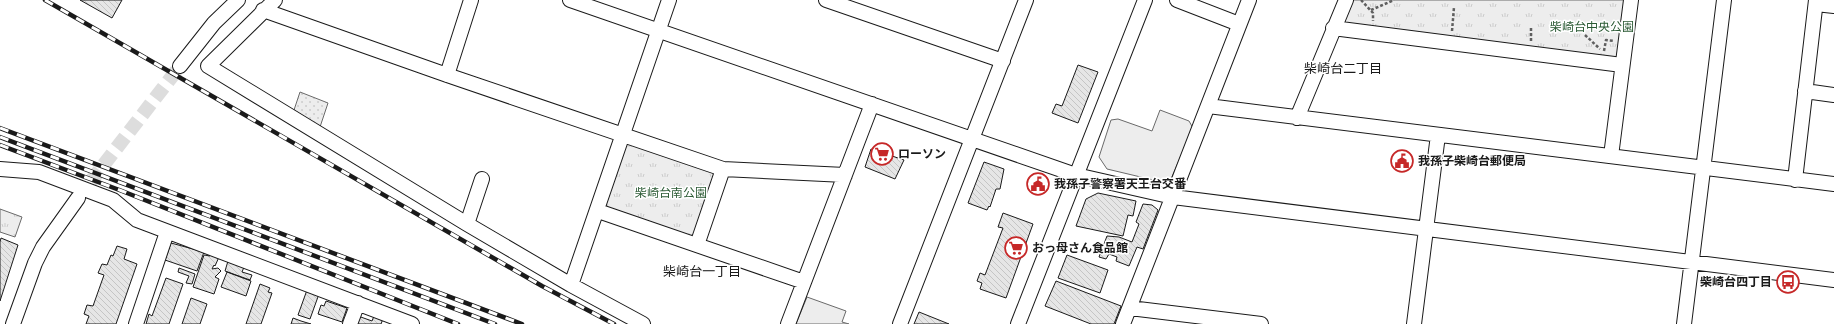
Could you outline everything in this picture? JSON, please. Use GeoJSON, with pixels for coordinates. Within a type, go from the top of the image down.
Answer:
{"type":"FeatureCollection","features":[{"type":"Feature","properties":{"kind":"street"},"geometry":{"type":"LineString","coordinates":[[180,66],[214,23],[238,0]]}},
{"type":"Feature","properties":{"kind":"street"},"geometry":{"type":"LineString","coordinates":[[275,0],[263,10],[208,66],[467,224],[571,285],[644,324]]}},
{"type":"Feature","properties":{"kind":"street"},"geometry":{"type":"LineString","coordinates":[[447,75],[471,0]]}},
{"type":"Feature","properties":{"kind":"street"},"geometry":{"type":"LineString","coordinates":[[570,0],[1076,175],[1173,197],[1693,261],[1834,280]]}},
{"type":"Feature","properties":{"kind":"street"},"geometry":{"type":"LineString","coordinates":[[571,285],[598,211],[669,0]]}},
{"type":"Feature","properties":{"kind":"street"},"geometry":{"type":"LineString","coordinates":[[826,0],[1003,61]]}},
{"type":"Feature","properties":{"kind":"street"},"geometry":{"type":"LineString","coordinates":[[900,324],[1026,0]]}},
{"type":"Feature","properties":{"kind":"street"},"geometry":{"type":"LineString","coordinates":[[1018,324],[1144,0]]}},
{"type":"Feature","properties":{"kind":"street"},"geometry":{"type":"LineString","coordinates":[[1176,0],[1239,24]]}},
{"type":"Feature","properties":{"kind":"street"},"geometry":{"type":"LineString","coordinates":[[1123,324],[1249,0]]}},
{"type":"Feature","properties":{"kind":"street"},"geometry":{"type":"LineString","coordinates":[[1297,118],[1333,28],[1346,0]]}},
{"type":"Feature","properties":{"kind":"street"},"geometry":{"type":"LineString","coordinates":[[1611,156],[1631,0]]}},
{"type":"Feature","properties":{"kind":"street"},"geometry":{"type":"LineString","coordinates":[[1684,324],[1693,261],[1724,0]]}},
{"type":"Feature","properties":{"kind":"street"},"geometry":{"type":"LineString","coordinates":[[1795,180],[1816,2],[1834,6]]}},
{"type":"Feature","properties":{"kind":"street"},"geometry":{"type":"LineString","coordinates":[[263,10],[447,75],[723,169],[845,175]]}},
{"type":"Feature","properties":{"kind":"street"},"geometry":{"type":"LineString","coordinates":[[1333,28],[1622,65]]}},
{"type":"Feature","properties":{"kind":"street"},"geometry":{"type":"LineString","coordinates":[[1805,91],[1834,95]]}},
{"type":"Feature","properties":{"kind":"street"},"geometry":{"type":"LineString","coordinates":[[788,324],[872,104]]}},
{"type":"Feature","properties":{"kind":"street"},"geometry":{"type":"LineString","coordinates":[[1208,106],[1834,184]]}},
{"type":"Feature","properties":{"kind":"street"},"geometry":{"type":"LineString","coordinates":[[1414,324],[1438,135]]}},
{"type":"Feature","properties":{"kind":"street"},"geometry":{"type":"LineString","coordinates":[[0,169],[39,172],[113,200],[137,220],[412,324]]}},
{"type":"Feature","properties":{"kind":"street"},"geometry":{"type":"LineString","coordinates":[[697,245],[723,169]]}},
{"type":"Feature","properties":{"kind":"street"},"geometry":{"type":"LineString","coordinates":[[467,224],[482,179]]}},
{"type":"Feature","properties":{"kind":"street"},"geometry":{"type":"LineString","coordinates":[[13,324],[35,262],[43,247],[78,198]]}},
{"type":"Feature","properties":{"kind":"street"},"geometry":{"type":"LineString","coordinates":[[598,211],[804,282]]}},
{"type":"Feature","properties":{"kind":"street"},"geometry":{"type":"LineString","coordinates":[[136,324],[168,232]]}},
{"type":"Feature","properties":{"kind":"street"},"geometry":{"type":"LineString","coordinates":[[350,324],[358,303]]}},
{"type":"Feature","properties":{"kind":"street"},"geometry":{"type":"LineString","coordinates":[[1130,308],[1218,321],[1261,324]]}},
{"type":"Feature","properties":{"kind":"path"},"geometry":{"type":"LineString","coordinates":[[1361,0],[1373,13],[1373,33]]}},
{"type":"Feature","properties":{"kind":"path"},"geometry":{"type":"LineString","coordinates":[[1371,10],[1394,0]]}},
{"type":"Feature","properties":{"kind":"path"},"geometry":{"type":"LineString","coordinates":[[1451,43],[1454,7]]}},
{"type":"Feature","properties":{"kind":"path"},"geometry":{"type":"LineString","coordinates":[[1531,26],[1531,48]]}},
{"type":"Feature","properties":{"kind":"green space","name":"柴崎台中央公園"},"geometry":{"type":"Polygon","coordinates":[[[1352,0],[1625,0],[1618,55],[1613,58],[1346,24],[1344,18],[1352,0]]]}},
{"type":"Feature","properties":{"kind":"green space"},"geometry":{"type":"Polygon","coordinates":[[[300,92],[328,103],[320,127],[294,110],[300,92]]]}},
{"type":"Feature","properties":{"kind":"green space","name":"柴崎台南公園"},"geometry":{"type":"Polygon","coordinates":[[[630,143],[713,171],[716,176],[695,234],[690,236],[607,207],[605,203],[624,145],[630,143]]]}},
{"type":"Feature","properties":{"kind":"green space"},"geometry":{"type":"Polygon","coordinates":[[[0,209],[22,217],[15,237],[0,232],[0,209]]]}},
{"type":"Feature","properties":{"kind":"shaded area"},"geometry":{"type":"Polygon","coordinates":[[[1160,110],[1189,121],[1193,128],[1171,179],[1166,183],[1107,169],[1099,157],[1111,120],[1118,119],[1152,131],[1160,110]]]}},
{"type":"Feature","properties":{"kind":"shaded area"},"geometry":{"type":"Polygon","coordinates":[[[807,297],[846,311],[842,322],[849,324],[796,324],[807,297]]]}},
{"type":"Feature","properties":{"kind":"building"},"geometry":{"type":"Polygon","coordinates":[[[80,0],[122,0],[112,18],[80,0]]]}},
{"type":"Feature","properties":{"kind":"building"},"geometry":{"type":"Polygon","coordinates":[[[1078,65],[1098,72],[1078,123],[1052,113],[1056,104],[1062,106],[1078,65]]]}},
{"type":"Feature","properties":{"kind":"building"},"geometry":{"type":"Polygon","coordinates":[[[871,149],[904,160],[895,179],[865,167],[871,149]]]}},
{"type":"Feature","properties":{"kind":"building"},"geometry":{"type":"Polygon","coordinates":[[[984,162],[1004,169],[1000,189],[996,189],[990,207],[989,206],[987,210],[968,203],[984,162]]]}},
{"type":"Feature","properties":{"kind":"building"},"geometry":{"type":"Polygon","coordinates":[[[1034,177],[1045,181],[1041,192],[1030,187],[1034,177]]]}},
{"type":"Feature","properties":{"kind":"building"},"geometry":{"type":"Polygon","coordinates":[[[1098,193],[1136,201],[1133,216],[1128,215],[1123,236],[1076,226],[1086,199],[1098,193]]]}},
{"type":"Feature","properties":{"kind":"building"},"geometry":{"type":"Polygon","coordinates":[[[1143,204],[1152,205],[1158,210],[1143,249],[1137,247],[1129,266],[1116,261],[1117,257],[1109,254],[1106,259],[1099,257],[1107,236],[1119,237],[1132,242],[1139,224],[1136,222],[1143,204]]]}},
{"type":"Feature","properties":{"kind":"building"},"geometry":{"type":"Polygon","coordinates":[[[1003,213],[1033,224],[1006,298],[980,289],[982,283],[977,281],[980,273],[985,275],[1003,228],[998,227],[1003,213]]]}},
{"type":"Feature","properties":{"kind":"building"},"geometry":{"type":"Polygon","coordinates":[[[1,238],[18,245],[0,301],[0,242],[1,238]]]}},
{"type":"Feature","properties":{"kind":"building"},"geometry":{"type":"Polygon","coordinates":[[[171,243],[204,252],[197,271],[165,260],[171,243]]]}},
{"type":"Feature","properties":{"kind":"building"},"geometry":{"type":"Polygon","coordinates":[[[117,246],[127,249],[124,259],[137,264],[116,324],[86,324],[89,316],[84,314],[87,305],[93,306],[104,275],[98,273],[102,264],[107,265],[117,246]]]}},
{"type":"Feature","properties":{"kind":"building"},"geometry":{"type":"Polygon","coordinates":[[[211,254],[219,257],[212,269],[218,268],[221,271],[215,277],[219,279],[214,294],[193,287],[204,255],[210,256],[211,254]]]}},
{"type":"Feature","properties":{"kind":"building"},"geometry":{"type":"Polygon","coordinates":[[[1067,255],[1108,270],[1100,293],[1058,278],[1067,255]]]}},
{"type":"Feature","properties":{"kind":"building"},"geometry":{"type":"Polygon","coordinates":[[[228,261],[244,267],[242,272],[252,275],[250,280],[225,271],[228,261]]]}},
{"type":"Feature","properties":{"kind":"building"},"geometry":{"type":"Polygon","coordinates":[[[179,268],[195,274],[192,284],[186,283],[189,276],[178,272],[179,268]]]}},
{"type":"Feature","properties":{"kind":"building"},"geometry":{"type":"Polygon","coordinates":[[[227,272],[251,281],[246,296],[221,287],[227,272]]]}},
{"type":"Feature","properties":{"kind":"building"},"geometry":{"type":"Polygon","coordinates":[[[166,278],[183,284],[169,324],[146,324],[149,314],[152,316],[166,278]]]}},
{"type":"Feature","properties":{"kind":"building"},"geometry":{"type":"Polygon","coordinates":[[[1056,281],[1121,306],[1114,324],[1091,324],[1045,306],[1056,281]]]}},
{"type":"Feature","properties":{"kind":"building"},"geometry":{"type":"Polygon","coordinates":[[[260,284],[270,288],[268,292],[272,293],[261,324],[246,324],[260,284]]]}},
{"type":"Feature","properties":{"kind":"building"},"geometry":{"type":"Polygon","coordinates":[[[307,290],[319,294],[310,319],[298,315],[307,290]]]}},
{"type":"Feature","properties":{"kind":"building"},"geometry":{"type":"Polygon","coordinates":[[[191,298],[207,304],[200,324],[182,324],[191,298]]]}},
{"type":"Feature","properties":{"kind":"building"},"geometry":{"type":"Polygon","coordinates":[[[326,301],[347,308],[342,322],[318,314],[321,305],[324,306],[326,301]]]}},
{"type":"Feature","properties":{"kind":"building"},"geometry":{"type":"Polygon","coordinates":[[[919,312],[949,324],[914,324],[919,312]]]}},
{"type":"Feature","properties":{"kind":"building"},"geometry":{"type":"Polygon","coordinates":[[[358,316],[372,321],[374,316],[383,319],[381,324],[355,324],[358,316]]]}},
{"type":"Feature","properties":{"kind":"building"},"geometry":{"type":"Polygon","coordinates":[[[293,318],[301,321],[311,324],[291,324],[293,318]]]}},
{"type":"Feature","properties":{"kind":"tunnel"},"geometry":{"type":"LineString","coordinates":[[78,198],[180,66]]}},
{"type":"Feature","properties":{"kind":"railway"},"geometry":{"type":"LineString","coordinates":[[45,0],[542,286],[614,324]]}},
{"type":"Feature","properties":{"kind":"railway"},"geometry":{"type":"LineString","coordinates":[[0,128],[522,324]]}},
{"type":"Feature","properties":{"kind":"railway"},"geometry":{"type":"LineString","coordinates":[[0,137],[495,324]]}},
{"type":"Feature","properties":{"kind":"railway"},"geometry":{"type":"LineString","coordinates":[[0,145],[122,191],[458,324]]}},
{"type":"Feature","properties":{"kind":"place","name":"ローソン"},"geometry":{"type":"Point","coordinates":[882,154]}},
{"type":"Feature","properties":{"kind":"place","name":"我孫子柴崎台郵便局"},"geometry":{"type":"Point","coordinates":[1402,161]}},
{"type":"Feature","properties":{"kind":"place","name":"我孫子警察署天王台交番"},"geometry":{"type":"Point","coordinates":[1038,184]}},
{"type":"Feature","properties":{"kind":"place","name":"おっ母さん食品館"},"geometry":{"type":"Point","coordinates":[1016,248]}},
{"type":"Feature","properties":{"kind":"place","name":"柴崎台四丁目"},"geometry":{"type":"Point","coordinates":[1788,282]}},
{"type":"Feature","properties":{"kind":"district","name":"柴崎台二丁目"},"geometry":{"type":"Point","coordinates":[1343,68]}},
{"type":"Feature","properties":{"kind":"district","name":"柴崎台一丁目"},"geometry":{"type":"Point","coordinates":[702,271]}}]}
